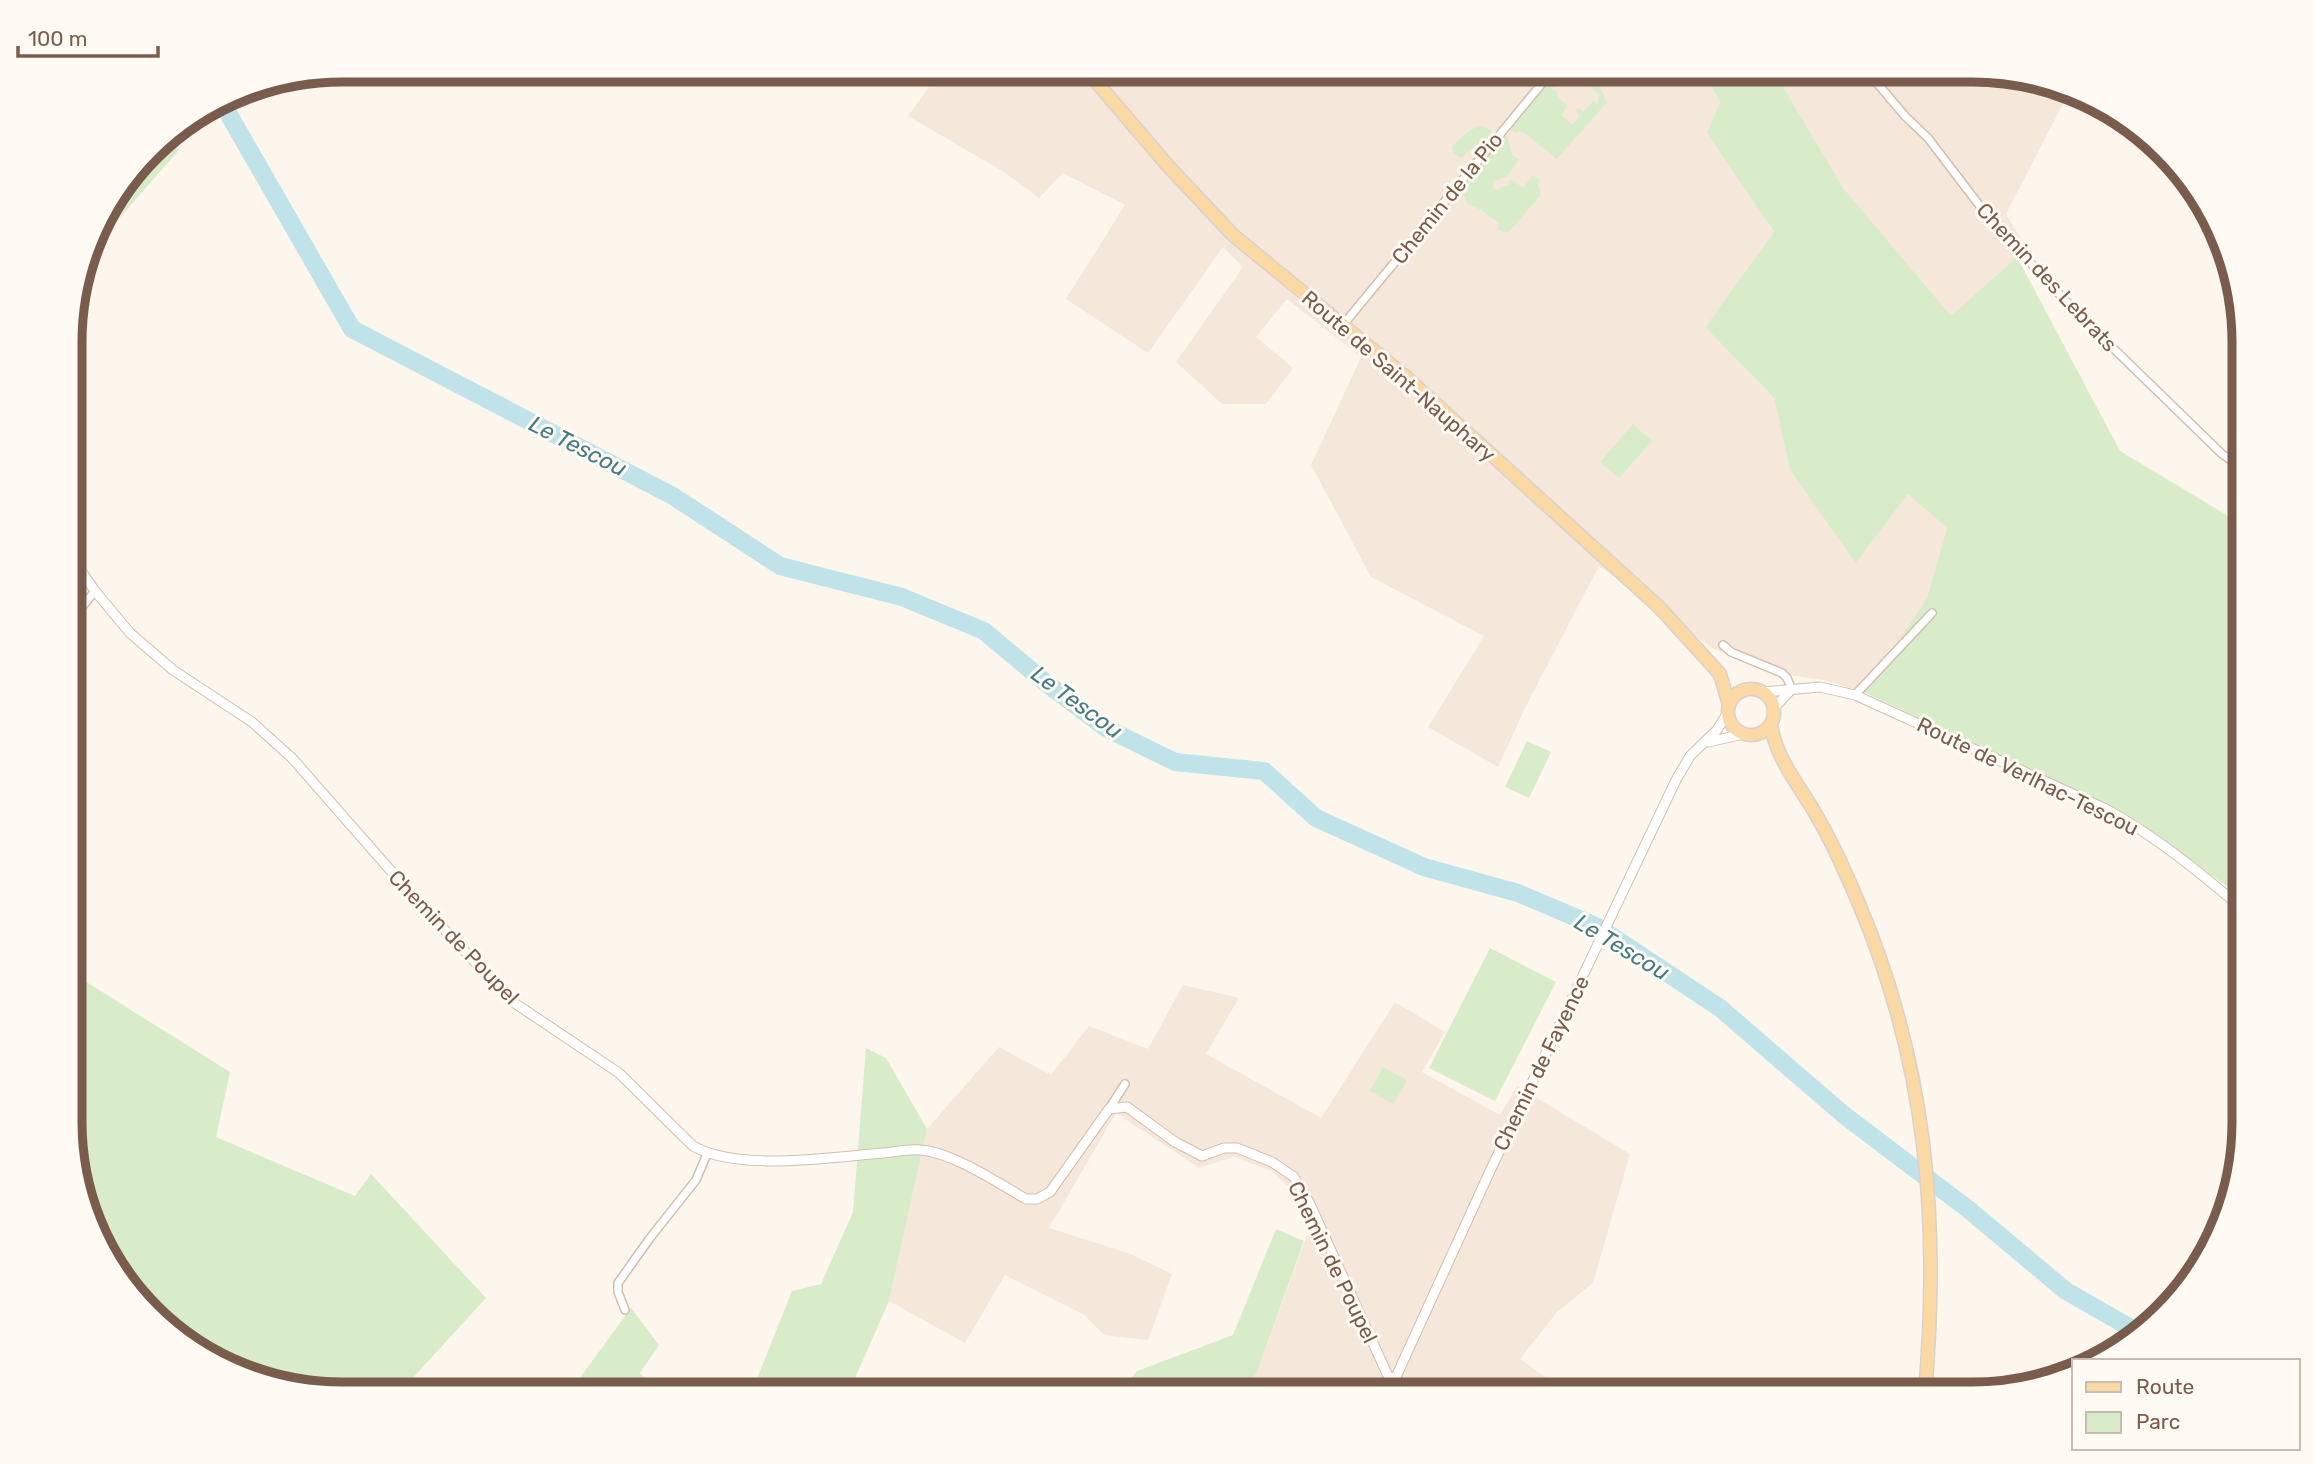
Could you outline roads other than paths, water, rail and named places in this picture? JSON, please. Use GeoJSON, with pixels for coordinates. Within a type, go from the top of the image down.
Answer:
{"type":"FeatureCollection","features":[{"type":"Feature","properties":{"kind":"main road","name":"Route de Saint-Nauphary"},"geometry":{"type":"LineString","coordinates":[[1096,82],[1169,167],[1233,235],[1415,385],[1650,598],[1720,674],[1747,689]]}},
{"type":"Feature","properties":{"kind":"main road","name":"Route de Saint-Nauphary"},"geometry":{"type":"LineString","coordinates":[[1720,674],[1729,708]]}},
{"type":"Feature","properties":{"kind":"main road"},"geometry":{"type":"LineString","coordinates":[[1782,758],[1768,745],[1732,726],[1729,708],[1735,695],[1747,689],[1763,692],[1770,699],[1774,708],[1771,724],[1773,740],[1822,826],[1865,918],[1896,1008],[1915,1087],[1927,1168],[1932,1287],[1926,1382]]}},
{"type":"Feature","properties":{"kind":"main road"},"geometry":{"type":"LineString","coordinates":[[1746,734],[1761,733],[1771,724]]}},
{"type":"Feature","properties":{"kind":"street","name":"Chemin de la Pio"},"geometry":{"type":"LineString","coordinates":[[1343,325],[1543,82]]}},
{"type":"Feature","properties":{"kind":"street","name":"Chemin des Lebrats"},"geometry":{"type":"LineString","coordinates":[[1876,82],[1928,138],[1989,218],[2075,311],[2232,461]]}},
{"type":"Feature","properties":{"kind":"street","name":"Chemin de Poupel"},"geometry":{"type":"LineString","coordinates":[[82,572],[130,633],[173,670],[236,710],[292,758],[420,904],[513,1002],[619,1073],[693,1146],[707,1154],[751,1160],[776,1160],[921,1150],[957,1161],[1026,1199],[1037,1199],[1051,1192],[1125,1084]]}},
{"type":"Feature","properties":{"kind":"street"},"geometry":{"type":"LineString","coordinates":[[82,607],[95,591]]}},
{"type":"Feature","properties":{"kind":"street"},"geometry":{"type":"LineString","coordinates":[[1855,695],[1932,613]]}},
{"type":"Feature","properties":{"kind":"street"},"geometry":{"type":"LineString","coordinates":[[1723,645],[1731,652],[1782,673],[1787,678],[1792,690],[1774,708]]}},
{"type":"Feature","properties":{"kind":"street","name":"Route de Verlhac-Tescou"},"geometry":{"type":"LineString","coordinates":[[1763,692],[1820,687],[1855,695],[2138,826],[2232,899]]}},
{"type":"Feature","properties":{"kind":"street","name":"Chemin de Fayence"},"geometry":{"type":"LineString","coordinates":[[1395,1382],[1490,1171],[1676,780],[1690,756],[1706,743],[1729,708]]}},
{"type":"Feature","properties":{"kind":"street"},"geometry":{"type":"LineString","coordinates":[[1706,743],[1721,737],[1746,734]]}},
{"type":"Feature","properties":{"kind":"street","name":"Chemin de Poupel"},"geometry":{"type":"LineString","coordinates":[[1109,1109],[1127,1107],[1175,1142],[1202,1156],[1224,1148],[1237,1148],[1291,1174],[1309,1202],[1388,1376],[1395,1379]]}},
{"type":"Feature","properties":{"kind":"street"},"geometry":{"type":"LineString","coordinates":[[625,1310],[618,1292],[618,1283],[696,1180],[707,1154]]}},
{"type":"Feature","properties":{"kind":"waterway","name":"Le Tescou"},"geometry":{"type":"LineString","coordinates":[[226,110],[352,329],[673,496],[780,566],[902,597],[984,631],[1046,683],[1106,728],[1175,762],[1264,771],[1316,818],[1424,867],[1518,893],[1598,927],[1720,1008],[1844,1115],[1968,1209],[2066,1291],[2130,1328]]}}]}
